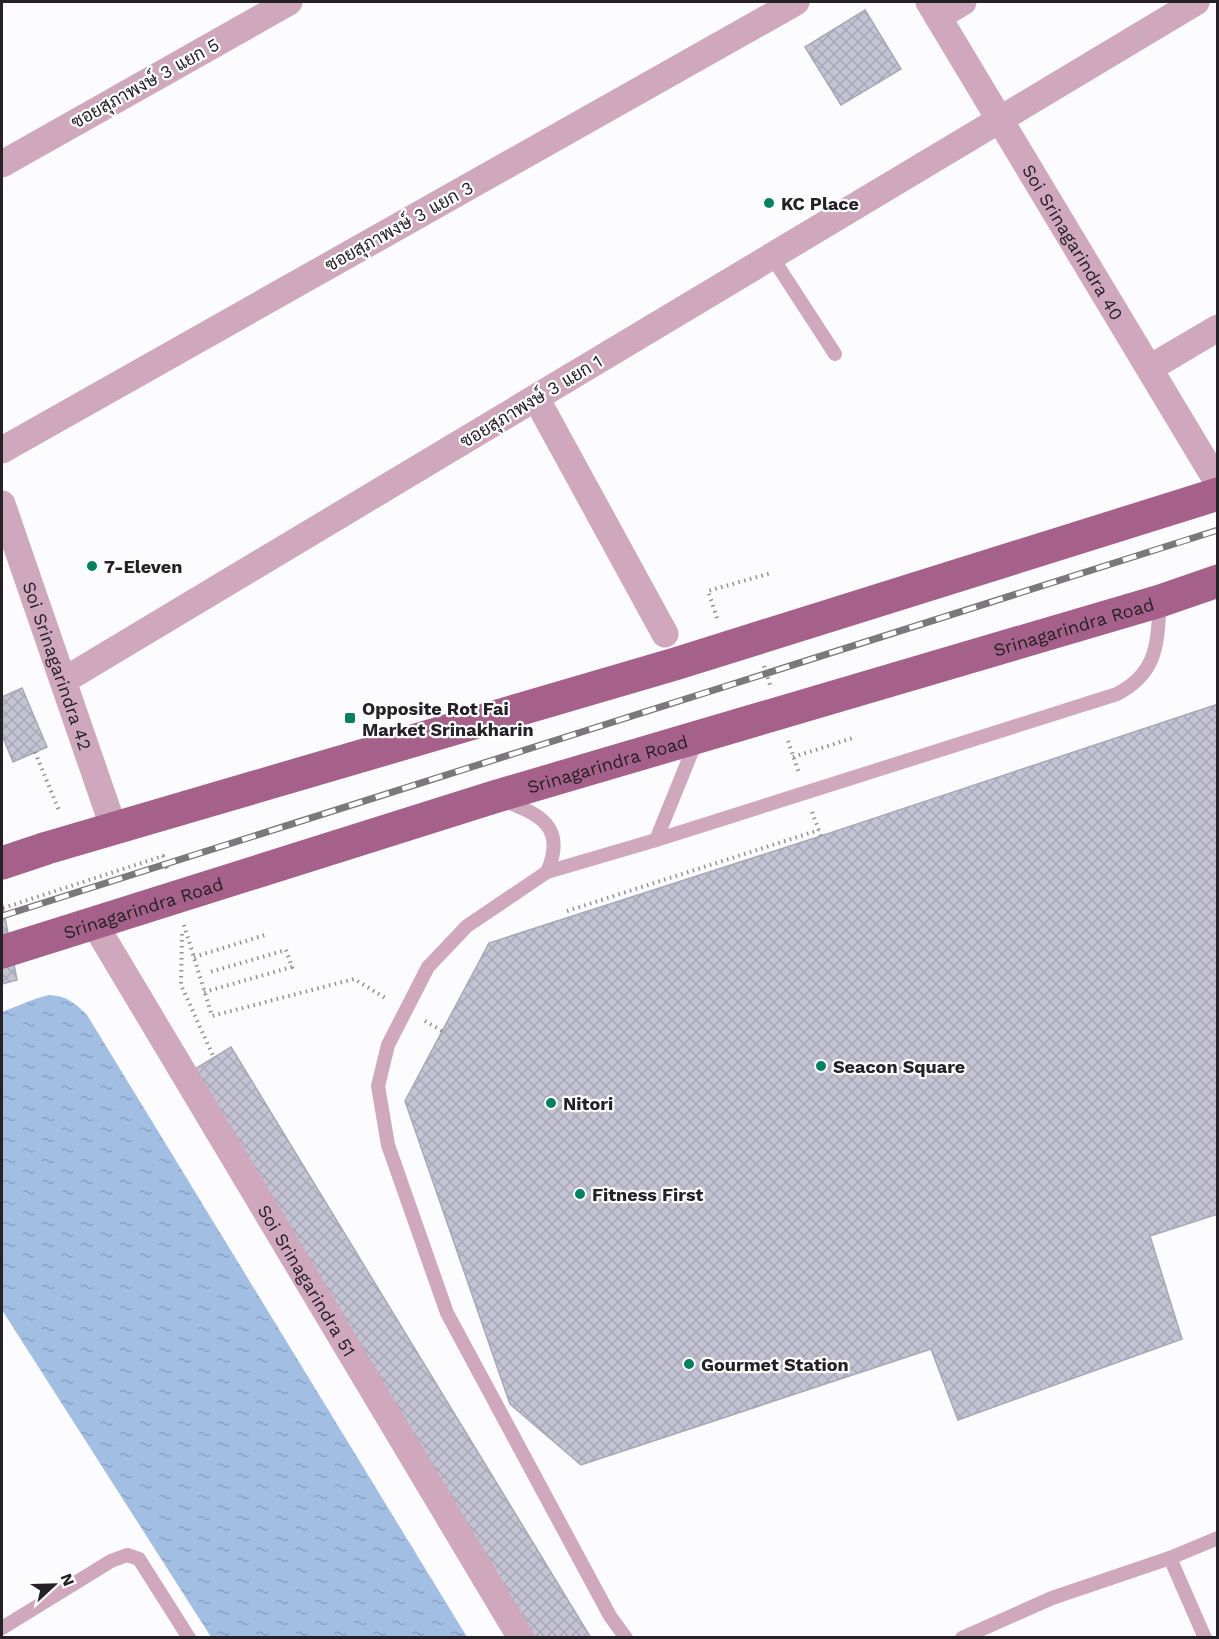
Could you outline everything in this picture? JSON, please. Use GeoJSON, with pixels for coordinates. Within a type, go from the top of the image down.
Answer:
{"type":"FeatureCollection","features":[{"type":"Feature","properties":{"kind":"main road"},"geometry":{"type":"LineString","coordinates":[[2,863],[675,664],[1218,494]]}},
{"type":"Feature","properties":{"kind":"main road","name":"Srinagarindra Road"},"geometry":{"type":"LineString","coordinates":[[2,952],[494,797],[1160,601],[1218,581]]}},
{"type":"Feature","properties":{"kind":"street","name":"ซอยสุภาพงษ์ 3 แยก 5"},"geometry":{"type":"LineString","coordinates":[[2,164],[257,9],[289,2]]}},
{"type":"Feature","properties":{"kind":"street","name":"ซอยสุภาพงษ์ 3 แยก 3"},"geometry":{"type":"LineString","coordinates":[[2,450],[796,2]]}},
{"type":"Feature","properties":{"kind":"street"},"geometry":{"type":"LineString","coordinates":[[933,9],[963,2]]}},
{"type":"Feature","properties":{"kind":"street","name":"ซอยสุภาพงษ์ 3 แยก 1"},"geometry":{"type":"LineString","coordinates":[[63,681],[1196,2]]}},
{"type":"Feature","properties":{"kind":"street","name":"Soi Srinagarindra 40"},"geometry":{"type":"LineString","coordinates":[[933,9],[1218,483]]}},
{"type":"Feature","properties":{"kind":"street"},"geometry":{"type":"LineString","coordinates":[[1150,368],[1218,328]]}},
{"type":"Feature","properties":{"kind":"street"},"geometry":{"type":"LineString","coordinates":[[536,398],[665,634]]}},
{"type":"Feature","properties":{"kind":"street","name":"Soi Srinagarindra 42"},"geometry":{"type":"LineString","coordinates":[[2,504],[114,829]]}},
{"type":"Feature","properties":{"kind":"street","name":"Soi Srinagarindra 51"},"geometry":{"type":"LineString","coordinates":[[94,923],[520,1638]]}},
{"type":"Feature","properties":{"kind":"lane"},"geometry":{"type":"LineString","coordinates":[[772,256],[835,354]]}},
{"type":"Feature","properties":{"kind":"lane"},"geometry":{"type":"LineString","coordinates":[[626,1638],[610,1616],[447,1313],[388,1145],[378,1086],[388,1045],[428,967],[467,926],[547,872],[656,840],[1118,694],[1146,673],[1151,664],[1156,649],[1160,601]]}},
{"type":"Feature","properties":{"kind":"lane"},"geometry":{"type":"LineString","coordinates":[[656,840],[698,738]]}},
{"type":"Feature","properties":{"kind":"lane"},"geometry":{"type":"LineString","coordinates":[[494,797],[527,809],[548,825],[554,838],[554,852],[547,872]]}},
{"type":"Feature","properties":{"kind":"lane"},"geometry":{"type":"LineString","coordinates":[[962,1638],[1052,1598],[1170,1558],[1218,1538]]}},
{"type":"Feature","properties":{"kind":"lane"},"geometry":{"type":"LineString","coordinates":[[2,1628],[111,1561],[127,1555],[140,1559],[189,1638]]}},
{"type":"Feature","properties":{"kind":"lane"},"geometry":{"type":"LineString","coordinates":[[1170,1558],[1206,1638]]}},
{"type":"Feature","properties":{"kind":"path"},"geometry":{"type":"LineString","coordinates":[[726,615],[716,618],[708,591],[771,573]]}},
{"type":"Feature","properties":{"kind":"path"},"geometry":{"type":"LineString","coordinates":[[793,757],[856,737]]}},
{"type":"Feature","properties":{"kind":"path"},"geometry":{"type":"LineString","coordinates":[[567,910],[819,830],[821,836]]}},
{"type":"Feature","properties":{"kind":"path"},"geometry":{"type":"LineString","coordinates":[[3,908],[164,856]]}},
{"type":"Feature","properties":{"kind":"path"},"geometry":{"type":"LineString","coordinates":[[182,934],[181,985],[214,1058]]}},
{"type":"Feature","properties":{"kind":"path"},"geometry":{"type":"LineString","coordinates":[[194,957],[265,935]]}},
{"type":"Feature","properties":{"kind":"path"},"geometry":{"type":"LineString","coordinates":[[210,972],[286,950],[292,967],[204,992],[212,1016],[354,979],[393,1002]]}},
{"type":"Feature","properties":{"kind":"path"},"geometry":{"type":"LineString","coordinates":[[423,1020],[442,1031]]}},
{"type":"Feature","properties":{"kind":"water"},"geometry":{"type":"Polygon","coordinates":[[[49,995],[70,1001],[87,1015],[467,1637],[211,1637],[2,1310],[2,1012],[49,995]]]}},
{"type":"Feature","properties":{"kind":"building"},"geometry":{"type":"Polygon","coordinates":[[[865,10],[901,69],[841,105],[805,47],[865,10]]]}},
{"type":"Feature","properties":{"kind":"building"},"geometry":{"type":"Polygon","coordinates":[[[22,688],[47,747],[13,762],[2,735],[2,697],[22,688]]]}},
{"type":"Feature","properties":{"kind":"building","name":"Seacon Square"},"geometry":{"type":"Polygon","coordinates":[[[1218,704],[1218,1214],[1150,1236],[1182,1339],[958,1420],[931,1349],[581,1465],[510,1404],[405,1101],[489,943],[1218,704]]]}},
{"type":"Feature","properties":{"kind":"building"},"geometry":{"type":"Polygon","coordinates":[[[2,902],[17,980],[2,984],[2,902]]]}},
{"type":"Feature","properties":{"kind":"building"},"geometry":{"type":"Polygon","coordinates":[[[231,1047],[591,1638],[532,1638],[195,1069],[231,1047]]]}},
{"type":"Feature","properties":{"kind":"railway"},"geometry":{"type":"LineString","coordinates":[[2,916],[1218,530]]}},
{"type":"Feature","properties":{"kind":"place","name":"KC Place"},"geometry":{"type":"Point","coordinates":[769,203]}},
{"type":"Feature","properties":{"kind":"place","name":"7-Eleven"},"geometry":{"type":"Point","coordinates":[92,566]}},
{"type":"Feature","properties":{"kind":"place","name":"Opposite Rot Fai Market Srinakharin"},"geometry":{"type":"Point","coordinates":[350,718]}},
{"type":"Feature","properties":{"kind":"place","name":"Seacon Square"},"geometry":{"type":"Point","coordinates":[821,1066]}},
{"type":"Feature","properties":{"kind":"place","name":"Nitori"},"geometry":{"type":"Point","coordinates":[551,1103]}},
{"type":"Feature","properties":{"kind":"place","name":"Fitness First"},"geometry":{"type":"Point","coordinates":[580,1194]}},
{"type":"Feature","properties":{"kind":"place","name":"Gourmet Station"},"geometry":{"type":"Point","coordinates":[689,1364]}}]}
